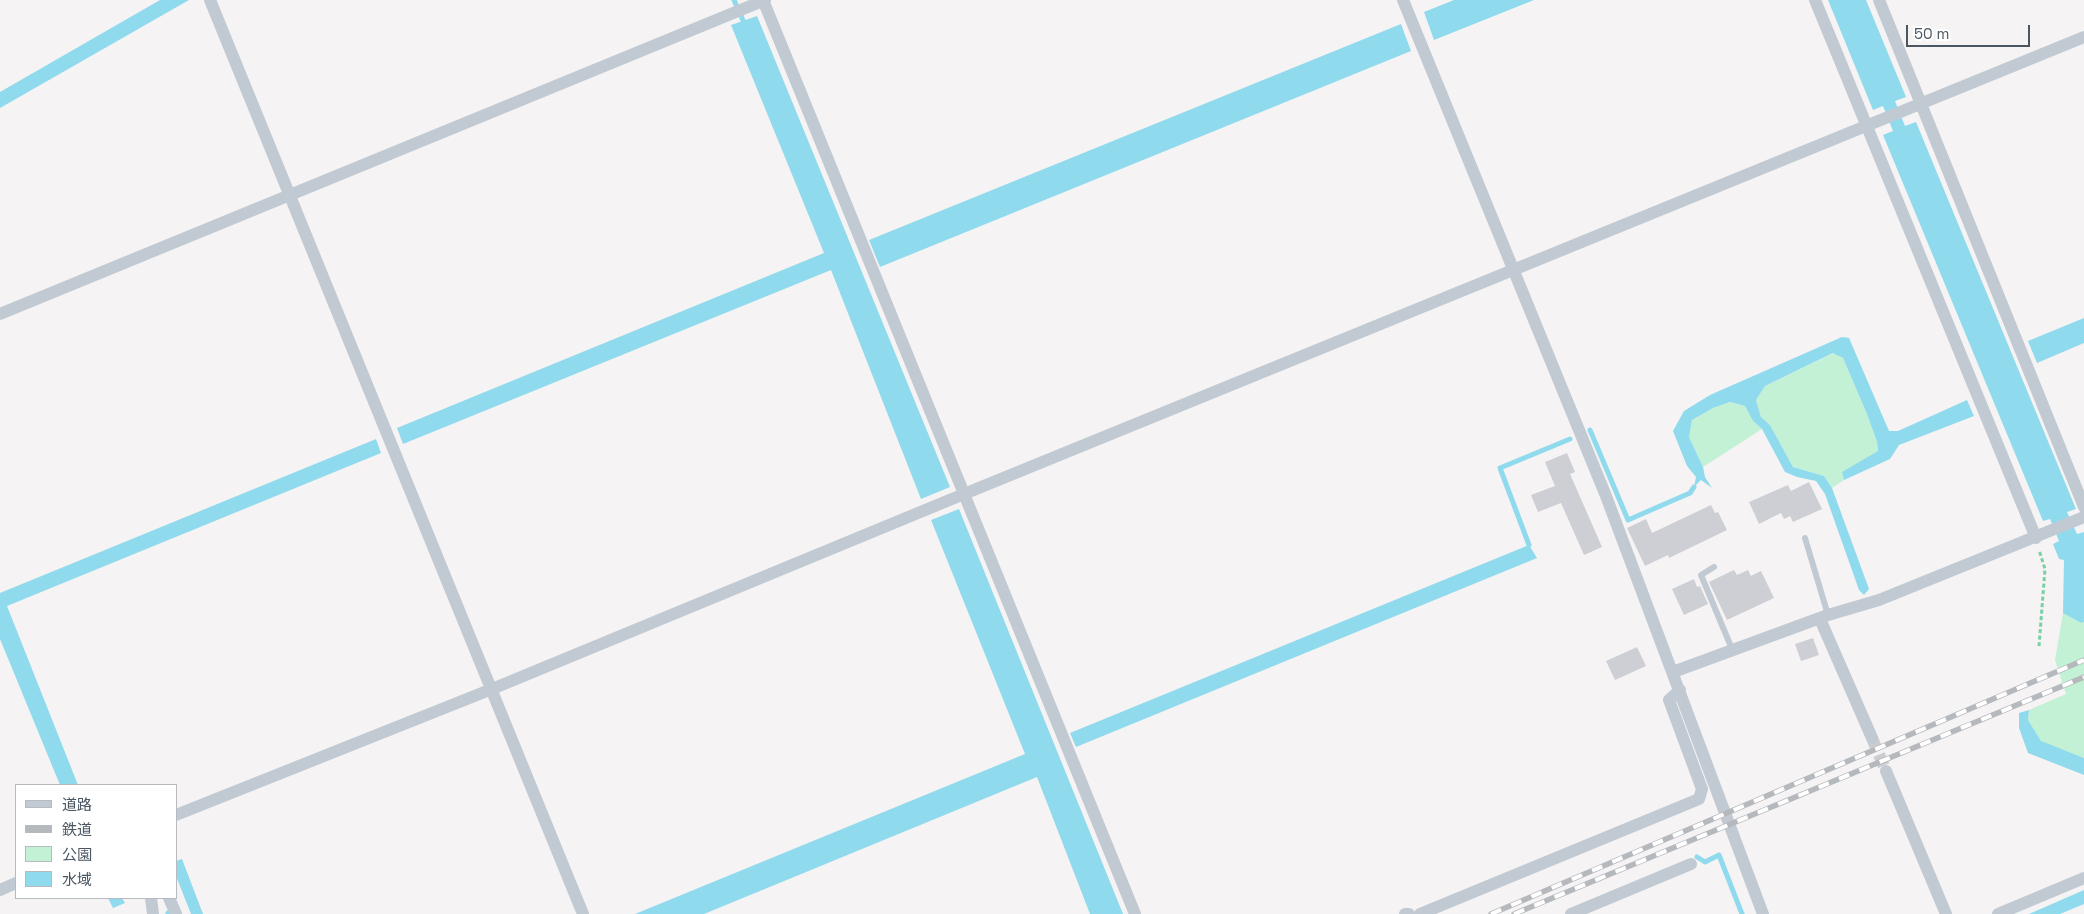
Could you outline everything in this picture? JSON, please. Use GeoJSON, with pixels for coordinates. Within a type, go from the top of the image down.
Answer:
{"type":"FeatureCollection","features":[{"type":"Feature","properties":{"kind":"street"},"geometry":{"type":"LineString","coordinates":[[210,0],[583,914]]}},
{"type":"Feature","properties":{"kind":"street"},"geometry":{"type":"LineString","coordinates":[[0,314],[290,197],[764,0],[1135,914]]}},
{"type":"Feature","properties":{"kind":"street"},"geometry":{"type":"LineString","coordinates":[[1403,0],[1606,496],[1763,914]]}},
{"type":"Feature","properties":{"kind":"street"},"geometry":{"type":"LineString","coordinates":[[1815,0],[2036,538]]}},
{"type":"Feature","properties":{"kind":"street"},"geometry":{"type":"LineString","coordinates":[[1879,0],[2084,507]]}},
{"type":"Feature","properties":{"kind":"street"},"geometry":{"type":"LineString","coordinates":[[178,814],[492,689],[964,494],[2084,37]]}},
{"type":"Feature","properties":{"kind":"street"},"geometry":{"type":"LineString","coordinates":[[1673,672],[1732,649],[1879,600],[2036,538],[2080,518]]}},
{"type":"Feature","properties":{"kind":"street"},"geometry":{"type":"LineString","coordinates":[[1824,617],[1872,738]]}},
{"type":"Feature","properties":{"kind":"street"},"geometry":{"type":"LineString","coordinates":[[1420,914],[1699,799],[1702,789],[1669,700],[1680,690]]}},
{"type":"Feature","properties":{"kind":"street"},"geometry":{"type":"LineString","coordinates":[[1886,771],[1946,914]]}},
{"type":"Feature","properties":{"kind":"street"},"geometry":{"type":"LineString","coordinates":[[1571,914],[1691,864]]}},
{"type":"Feature","properties":{"kind":"street"},"geometry":{"type":"LineString","coordinates":[[1998,914],[2084,878]]}},
{"type":"Feature","properties":{"kind":"street"},"geometry":{"type":"LineString","coordinates":[[0,890],[15,883]]}},
{"type":"Feature","properties":{"kind":"street"},"geometry":{"type":"LineString","coordinates":[[151,899],[153,914]]}},
{"type":"Feature","properties":{"kind":"street"},"geometry":{"type":"LineString","coordinates":[[169,899],[176,914]]}},
{"type":"Feature","properties":{"kind":"lane"},"geometry":{"type":"LineString","coordinates":[[1806,538],[1824,617]]}},
{"type":"Feature","properties":{"kind":"lane"},"geometry":{"type":"LineString","coordinates":[[1714,567],[1701,575],[1732,649]]}},
{"type":"Feature","properties":{"kind":"path"},"geometry":{"type":"LineString","coordinates":[[2036,538],[2045,569],[2039,646]]}},
{"type":"Feature","properties":{"kind":"green space"},"geometry":{"type":"Polygon","coordinates":[[[1834,353],[1843,358],[1867,414],[1877,442],[1878,452],[1842,472],[1844,480],[1832,488],[1824,476],[1793,467],[1770,425],[1761,417],[1756,400],[1765,386],[1834,353]]]}},
{"type":"Feature","properties":{"kind":"green space"},"geometry":{"type":"Polygon","coordinates":[[[1730,402],[1745,406],[1753,421],[1762,429],[1703,467],[1689,437],[1692,420],[1713,408],[1730,402]]]}},
{"type":"Feature","properties":{"kind":"green space"},"geometry":{"type":"Polygon","coordinates":[[[2063,613],[2081,623],[2084,622],[2084,758],[2041,742],[2028,720],[2029,710],[2066,694],[2055,660],[2063,613]]]}},
{"type":"Feature","properties":{"kind":"water"},"geometry":{"type":"Polygon","coordinates":[[[160,0],[189,0],[0,108],[0,92],[160,0]]]}},
{"type":"Feature","properties":{"kind":"water"},"geometry":{"type":"Polygon","coordinates":[[[1454,0],[1534,0],[1434,40],[1424,12],[1454,0]]]}},
{"type":"Feature","properties":{"kind":"water"},"geometry":{"type":"Polygon","coordinates":[[[1828,0],[1866,0],[1906,97],[1895,101],[1905,126],[1916,122],[2076,509],[2067,512],[2077,534],[2084,532],[2084,622],[2081,623],[2063,613],[2064,560],[2059,559],[2053,544],[2059,541],[2050,519],[2043,521],[1883,135],[1893,131],[1883,106],[1873,110],[1828,0]]]}},
{"type":"Feature","properties":{"kind":"water"},"geometry":{"type":"Polygon","coordinates":[[[757,16],[950,487],[921,499],[831,270],[403,444],[397,428],[824,253],[731,25],[757,16]]]}},
{"type":"Feature","properties":{"kind":"water"},"geometry":{"type":"Polygon","coordinates":[[[1401,24],[1411,51],[880,267],[869,240],[1401,24]]]}},
{"type":"Feature","properties":{"kind":"water"},"geometry":{"type":"Polygon","coordinates":[[[2084,318],[2084,343],[2037,363],[2028,341],[2084,318]]]}},
{"type":"Feature","properties":{"kind":"water"},"geometry":{"type":"Polygon","coordinates":[[[1842,337],[1849,338],[1889,431],[1898,431],[1967,400],[1974,416],[1899,445],[1890,459],[1844,480],[1842,472],[1878,451],[1877,442],[1867,414],[1843,358],[1833,353],[1765,386],[1756,400],[1761,417],[1770,425],[1793,467],[1824,476],[1832,488],[1869,589],[1864,595],[1859,590],[1825,494],[1816,481],[1785,472],[1762,429],[1753,421],[1745,406],[1730,402],[1713,408],[1692,420],[1689,437],[1703,467],[1705,477],[1712,488],[1701,480],[1694,487],[1696,477],[1687,466],[1673,431],[1684,411],[1710,395],[1842,337]]]}},
{"type":"Feature","properties":{"kind":"water"},"geometry":{"type":"Polygon","coordinates":[[[376,439],[381,453],[7,606],[78,784],[60,784],[0,639],[0,593],[376,439]]]}},
{"type":"Feature","properties":{"kind":"water"},"geometry":{"type":"Polygon","coordinates":[[[959,509],[1123,914],[1090,914],[1037,777],[704,914],[635,914],[1025,754],[931,520],[959,509]]]}},
{"type":"Feature","properties":{"kind":"water"},"geometry":{"type":"Polygon","coordinates":[[[1529,545],[1537,558],[1076,747],[1070,733],[1529,545]]]}},
{"type":"Feature","properties":{"kind":"water"},"geometry":{"type":"Polygon","coordinates":[[[2029,710],[2028,720],[2041,741],[2084,758],[2084,775],[2028,753],[2019,728],[2019,713],[2029,710]]]}},
{"type":"Feature","properties":{"kind":"water"},"geometry":{"type":"Polygon","coordinates":[[[182,859],[203,914],[191,914],[178,881],[178,860],[182,859]]]}},
{"type":"Feature","properties":{"kind":"water"},"geometry":{"type":"Polygon","coordinates":[[[2084,890],[2084,904],[2060,914],[2029,914],[2084,890]]]}},
{"type":"Feature","properties":{"kind":"water"},"geometry":{"type":"Polygon","coordinates":[[[108,899],[123,899],[125,903],[113,908],[108,899]]]}},
{"type":"Feature","properties":{"kind":"building"},"geometry":{"type":"Polygon","coordinates":[[[1567,453],[1575,472],[1570,474],[1602,547],[1584,555],[1561,503],[1538,512],[1531,495],[1555,486],[1545,462],[1567,453]]]}},
{"type":"Feature","properties":{"kind":"building"},"geometry":{"type":"Polygon","coordinates":[[[1809,482],[1822,509],[1793,522],[1790,516],[1784,519],[1781,513],[1759,524],[1749,502],[1788,485],[1791,491],[1809,482]]]}},
{"type":"Feature","properties":{"kind":"building"},"geometry":{"type":"Polygon","coordinates":[[[1711,505],[1715,513],[1718,512],[1727,530],[1669,558],[1668,555],[1645,566],[1627,528],[1646,519],[1652,533],[1711,505]]]}},
{"type":"Feature","properties":{"kind":"building"},"geometry":{"type":"Polygon","coordinates":[[[1734,570],[1737,575],[1748,570],[1751,576],[1761,571],[1774,598],[1727,620],[1709,582],[1734,570]]]}},
{"type":"Feature","properties":{"kind":"building"},"geometry":{"type":"Polygon","coordinates":[[[1694,579],[1697,587],[1700,586],[1708,604],[1684,615],[1672,589],[1694,579]]]}},
{"type":"Feature","properties":{"kind":"building"},"geometry":{"type":"Polygon","coordinates":[[[1813,638],[1819,655],[1801,661],[1795,644],[1813,638]]]}},
{"type":"Feature","properties":{"kind":"building"},"geometry":{"type":"Polygon","coordinates":[[[1637,647],[1646,666],[1615,680],[1606,661],[1637,647]]]}},
{"type":"Feature","properties":{"kind":"waterway"},"geometry":{"type":"LineString","coordinates":[[734,0],[745,25]]}},
{"type":"Feature","properties":{"kind":"waterway"},"geometry":{"type":"LineString","coordinates":[[1590,430],[1628,520],[1690,493],[1694,487]]}},
{"type":"Feature","properties":{"kind":"waterway"},"geometry":{"type":"LineString","coordinates":[[1529,545],[1500,468],[1570,439]]}},
{"type":"Feature","properties":{"kind":"waterway"},"geometry":{"type":"LineString","coordinates":[[1697,857],[1705,862],[1719,855],[1742,914]]}},
{"type":"Feature","properties":{"kind":"tunnel"},"geometry":{"type":"LineString","coordinates":[[1872,738],[1886,771]]}},
{"type":"Feature","properties":{"kind":"railway"},"geometry":{"type":"LineString","coordinates":[[1491,914],[2084,660]]}},
{"type":"Feature","properties":{"kind":"railway"},"geometry":{"type":"LineString","coordinates":[[1514,914],[2084,677]]}}]}
